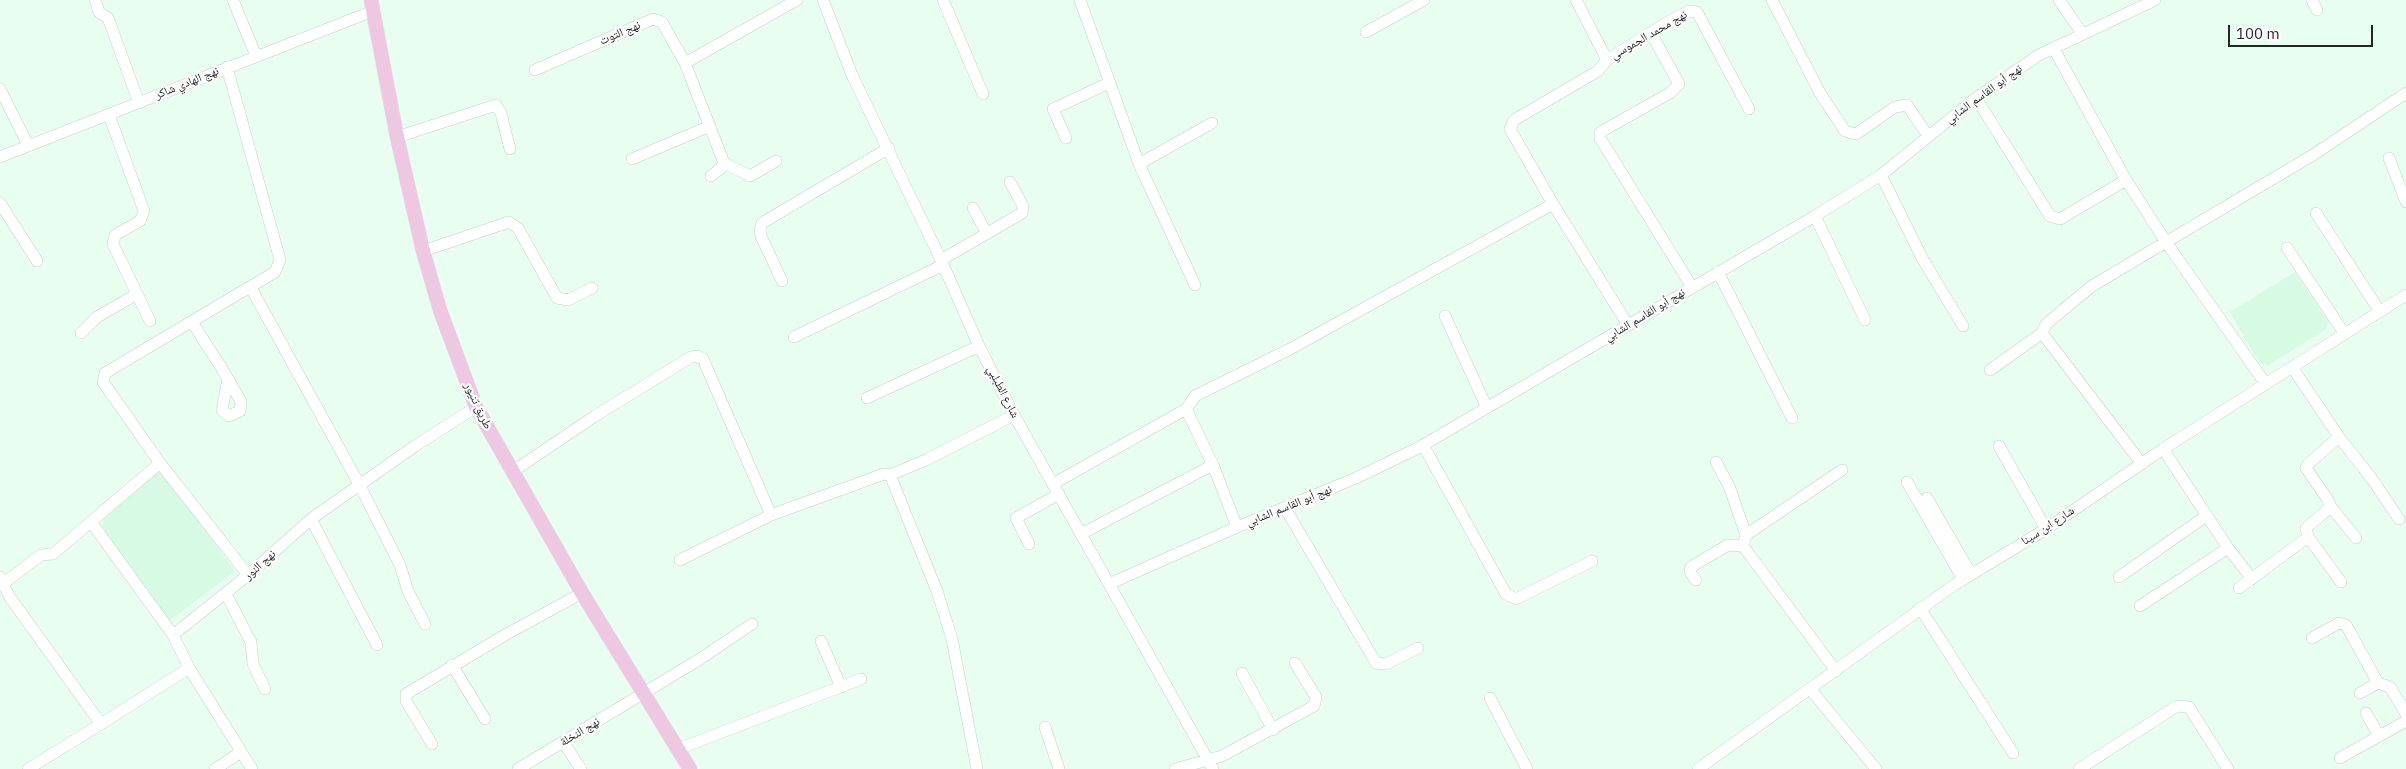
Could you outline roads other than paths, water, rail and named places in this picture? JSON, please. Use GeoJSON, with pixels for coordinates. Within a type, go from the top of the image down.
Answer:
{"type":"FeatureCollection","features":[{"type":"Feature","properties":{"kind":"main road","name":"طريق تنيور"},"geometry":{"type":"LineString","coordinates":[[372,5],[397,137],[423,251],[440,310],[476,407],[582,593],[690,769]]}},
{"type":"Feature","properties":{"kind":"street"},"geometry":{"type":"LineString","coordinates":[[95,0],[98,12],[108,18],[139,103]]}},
{"type":"Feature","properties":{"kind":"street"},"geometry":{"type":"LineString","coordinates":[[233,0],[256,56]]}},
{"type":"Feature","properties":{"kind":"street"},"geometry":{"type":"LineString","coordinates":[[685,63],[797,0]]}},
{"type":"Feature","properties":{"kind":"street","name":"شارع الطبلبي"},"geometry":{"type":"LineString","coordinates":[[823,0],[852,75],[889,148],[979,346],[1014,415],[1211,765]]}},
{"type":"Feature","properties":{"kind":"street"},"geometry":{"type":"LineString","coordinates":[[943,0],[983,94]]}},
{"type":"Feature","properties":{"kind":"street"},"geometry":{"type":"LineString","coordinates":[[1080,0],[1139,164],[1196,285]]}},
{"type":"Feature","properties":{"kind":"street"},"geometry":{"type":"LineString","coordinates":[[1366,32],[1424,0]]}},
{"type":"Feature","properties":{"kind":"street","name":"نهج محمد الجموسي"},"geometry":{"type":"LineString","coordinates":[[1576,0],[1607,60],[1689,11],[1697,12],[1749,109]]}},
{"type":"Feature","properties":{"kind":"street"},"geometry":{"type":"LineString","coordinates":[[1772,0],[1820,93],[1845,131],[1856,134],[1895,107],[1907,104],[1928,136]]}},
{"type":"Feature","properties":{"kind":"street"},"geometry":{"type":"LineString","coordinates":[[2059,0],[2082,34]]}},
{"type":"Feature","properties":{"kind":"street","name":"نهج أبو القاسم الشابي"},"geometry":{"type":"LineString","coordinates":[[1109,584],[1237,527],[1356,478],[1423,445],[1815,216],[1881,175],[1976,98],[2039,55],[2155,0]]}},
{"type":"Feature","properties":{"kind":"street","name":"نهج الهادي شاكر"},"geometry":{"type":"LineString","coordinates":[[0,157],[256,56],[372,5]]}},
{"type":"Feature","properties":{"kind":"street","name":"نهج التوت"},"geometry":{"type":"LineString","coordinates":[[535,70],[653,19],[662,22],[685,63],[724,163]]}},
{"type":"Feature","properties":{"kind":"street"},"geometry":{"type":"LineString","coordinates":[[1651,33],[1679,84],[1670,93],[1604,130],[1600,133],[1600,138],[1692,287]]}},
{"type":"Feature","properties":{"kind":"street"},"geometry":{"type":"LineString","coordinates":[[2054,49],[2126,180],[2166,242],[2265,383]]}},
{"type":"Feature","properties":{"kind":"street"},"geometry":{"type":"LineString","coordinates":[[1607,60],[1598,71],[1514,120],[1510,128],[1553,204],[1628,325]]}},
{"type":"Feature","properties":{"kind":"street"},"geometry":{"type":"LineString","coordinates":[[227,67],[280,260],[275,272],[251,288],[105,372],[103,382],[160,463],[248,575]]}},
{"type":"Feature","properties":{"kind":"street"},"geometry":{"type":"LineString","coordinates":[[1066,138],[1053,108],[1109,83]]}},
{"type":"Feature","properties":{"kind":"street"},"geometry":{"type":"LineString","coordinates":[[0,89],[28,145]]}},
{"type":"Feature","properties":{"kind":"street"},"geometry":{"type":"LineString","coordinates":[[1990,370],[2042,333],[2046,324],[2092,286],[2313,155],[2406,93]]}},
{"type":"Feature","properties":{"kind":"street"},"geometry":{"type":"LineString","coordinates":[[1976,98],[2050,216],[2060,219],[2126,180]]}},
{"type":"Feature","properties":{"kind":"street"},"geometry":{"type":"LineString","coordinates":[[397,137],[496,105],[501,113],[510,149]]}},
{"type":"Feature","properties":{"kind":"street"},"geometry":{"type":"LineString","coordinates":[[109,115],[144,210],[140,221],[115,235],[113,244],[150,321]]}},
{"type":"Feature","properties":{"kind":"street"},"geometry":{"type":"LineString","coordinates":[[1139,164],[1212,123]]}},
{"type":"Feature","properties":{"kind":"street"},"geometry":{"type":"LineString","coordinates":[[632,159],[710,126]]}},
{"type":"Feature","properties":{"kind":"street"},"geometry":{"type":"LineString","coordinates":[[782,281],[761,236],[760,229],[762,223],[889,148]]}},
{"type":"Feature","properties":{"kind":"street"},"geometry":{"type":"LineString","coordinates":[[2389,158],[2406,202]]}},
{"type":"Feature","properties":{"kind":"street"},"geometry":{"type":"LineString","coordinates":[[711,176],[722,168],[724,163],[750,176],[776,161]]}},
{"type":"Feature","properties":{"kind":"street"},"geometry":{"type":"LineString","coordinates":[[1881,175],[1922,258],[1963,326]]}},
{"type":"Feature","properties":{"kind":"street"},"geometry":{"type":"LineString","coordinates":[[794,338],[942,262],[1022,213],[1023,206],[1010,182]]}},
{"type":"Feature","properties":{"kind":"street"},"geometry":{"type":"LineString","coordinates":[[0,203],[38,261]]}},
{"type":"Feature","properties":{"kind":"street"},"geometry":{"type":"LineString","coordinates":[[1053,484],[1186,409],[1195,396],[1292,348],[1553,204]]}},
{"type":"Feature","properties":{"kind":"street"},"geometry":{"type":"LineString","coordinates":[[973,208],[987,234]]}},
{"type":"Feature","properties":{"kind":"street"},"geometry":{"type":"LineString","coordinates":[[2316,213],[2380,312]]}},
{"type":"Feature","properties":{"kind":"street"},"geometry":{"type":"LineString","coordinates":[[1815,216],[1865,320]]}},
{"type":"Feature","properties":{"kind":"street"},"geometry":{"type":"LineString","coordinates":[[423,251],[509,222],[518,228],[557,298],[568,300],[592,288]]}},
{"type":"Feature","properties":{"kind":"street"},"geometry":{"type":"LineString","coordinates":[[2286,248],[2344,333]]}},
{"type":"Feature","properties":{"kind":"street"},"geometry":{"type":"LineString","coordinates":[[1718,272],[1792,418]]}},
{"type":"Feature","properties":{"kind":"street"},"geometry":{"type":"LineString","coordinates":[[251,288],[359,484],[400,565],[408,591],[425,624]]}},
{"type":"Feature","properties":{"kind":"street"},"geometry":{"type":"LineString","coordinates":[[81,333],[97,317],[137,294]]}},
{"type":"Feature","properties":{"kind":"street","name":"شارع ابن سينا"},"geometry":{"type":"LineString","coordinates":[[1702,768],[1811,690],[1920,608],[1967,576],[2046,529],[2265,383],[2406,295]]}},
{"type":"Feature","properties":{"kind":"street"},"geometry":{"type":"LineString","coordinates":[[1445,316],[1487,408]]}},
{"type":"Feature","properties":{"kind":"street"},"geometry":{"type":"LineString","coordinates":[[192,322],[228,379]]}},
{"type":"Feature","properties":{"kind":"street"},"geometry":{"type":"LineString","coordinates":[[2042,333],[2142,464]]}},
{"type":"Feature","properties":{"kind":"street"},"geometry":{"type":"LineString","coordinates":[[867,398],[979,346]]}},
{"type":"Feature","properties":{"kind":"street"},"geometry":{"type":"LineString","coordinates":[[512,472],[595,416],[697,356],[703,359],[771,515]]}},
{"type":"Feature","properties":{"kind":"street"},"geometry":{"type":"LineString","coordinates":[[2292,367],[2339,438],[2372,479],[2400,519]]}},
{"type":"Feature","properties":{"kind":"street","name":"نهج النور"},"geometry":{"type":"LineString","coordinates":[[173,635],[226,594],[310,519],[359,484],[476,407]]}},
{"type":"Feature","properties":{"kind":"street"},"geometry":{"type":"LineString","coordinates":[[1186,409],[1213,465],[1237,527]]}},
{"type":"Feature","properties":{"kind":"street"},"geometry":{"type":"LineString","coordinates":[[680,560],[771,515],[884,474],[890,475],[967,441],[1014,415]]}},
{"type":"Feature","properties":{"kind":"street"},"geometry":{"type":"LineString","coordinates":[[2339,438],[2306,468],[2328,500],[2330,507],[2356,538]]}},
{"type":"Feature","properties":{"kind":"street"},"geometry":{"type":"LineString","coordinates":[[1423,445],[1506,594],[1516,599],[1592,561]]}},
{"type":"Feature","properties":{"kind":"street"},"geometry":{"type":"LineString","coordinates":[[1999,446],[2046,529]]}},
{"type":"Feature","properties":{"kind":"street"},"geometry":{"type":"LineString","coordinates":[[2164,449],[2206,516],[2252,579]]}},
{"type":"Feature","properties":{"kind":"street"},"geometry":{"type":"LineString","coordinates":[[1716,462],[1729,486],[1744,541],[1836,671]]}},
{"type":"Feature","properties":{"kind":"street"},"geometry":{"type":"LineString","coordinates":[[102,724],[10,596],[2,580],[40,555],[53,554],[160,463]]}},
{"type":"Feature","properties":{"kind":"street"},"geometry":{"type":"LineString","coordinates":[[1081,534],[1213,465]]}},
{"type":"Feature","properties":{"kind":"street"},"geometry":{"type":"LineString","coordinates":[[1696,580],[1690,572],[1691,567],[1728,545],[1744,541],[1842,470]]}},
{"type":"Feature","properties":{"kind":"street"},"geometry":{"type":"LineString","coordinates":[[890,475],[937,591],[952,639],[977,769]]}},
{"type":"Feature","properties":{"kind":"street"},"geometry":{"type":"LineString","coordinates":[[1907,482],[1967,576]]}},
{"type":"Feature","properties":{"kind":"street"},"geometry":{"type":"LineString","coordinates":[[1029,544],[1016,518],[1059,494]]}},
{"type":"Feature","properties":{"kind":"street"},"geometry":{"type":"LineString","coordinates":[[1927,498],[1967,576]]}},
{"type":"Feature","properties":{"kind":"street"},"geometry":{"type":"LineString","coordinates":[[2330,507],[2306,528],[2308,537],[2341,582]]}},
{"type":"Feature","properties":{"kind":"street"},"geometry":{"type":"LineString","coordinates":[[1285,508],[1376,663],[1386,664],[1418,648]]}},
{"type":"Feature","properties":{"kind":"street"},"geometry":{"type":"LineString","coordinates":[[2119,577],[2206,516]]}},
{"type":"Feature","properties":{"kind":"street"},"geometry":{"type":"LineString","coordinates":[[310,519],[377,645]]}},
{"type":"Feature","properties":{"kind":"street"},"geometry":{"type":"LineString","coordinates":[[91,522],[173,635],[189,668],[252,769]]}},
{"type":"Feature","properties":{"kind":"street"},"geometry":{"type":"LineString","coordinates":[[2240,588],[2308,537]]}},
{"type":"Feature","properties":{"kind":"street"},"geometry":{"type":"LineString","coordinates":[[2140,606],[2228,548]]}},
{"type":"Feature","properties":{"kind":"street"},"geometry":{"type":"LineString","coordinates":[[432,744],[406,701],[406,694],[452,665],[582,593]]}},
{"type":"Feature","properties":{"kind":"street"},"geometry":{"type":"LineString","coordinates":[[226,594],[251,642],[253,664],[265,688]]}},
{"type":"Feature","properties":{"kind":"street"},"geometry":{"type":"LineString","coordinates":[[0,603],[10,596]]}},
{"type":"Feature","properties":{"kind":"street"},"geometry":{"type":"LineString","coordinates":[[1920,608],[2013,753]]}},
{"type":"Feature","properties":{"kind":"street"},"geometry":{"type":"LineString","coordinates":[[2312,638],[2339,623],[2346,625],[2378,683],[2390,687],[2406,714]]}},
{"type":"Feature","properties":{"kind":"street","name":"نهج النخلة"},"geometry":{"type":"LineString","coordinates":[[518,769],[700,660],[752,624]]}},
{"type":"Feature","properties":{"kind":"street"},"geometry":{"type":"LineString","coordinates":[[821,642],[841,687]]}},
{"type":"Feature","properties":{"kind":"street"},"geometry":{"type":"LineString","coordinates":[[1175,769],[1211,765],[1222,756],[1273,730],[1317,702],[1316,697],[1295,663]]}},
{"type":"Feature","properties":{"kind":"street"},"geometry":{"type":"LineString","coordinates":[[452,665],[485,719]]}},
{"type":"Feature","properties":{"kind":"street"},"geometry":{"type":"LineString","coordinates":[[28,769],[189,668]]}},
{"type":"Feature","properties":{"kind":"street"},"geometry":{"type":"LineString","coordinates":[[1242,673],[1273,730]]}},
{"type":"Feature","properties":{"kind":"street"},"geometry":{"type":"LineString","coordinates":[[678,749],[861,679]]}},
{"type":"Feature","properties":{"kind":"street"},"geometry":{"type":"LineString","coordinates":[[2360,693],[2378,683]]}},
{"type":"Feature","properties":{"kind":"street"},"geometry":{"type":"LineString","coordinates":[[1811,690],[1876,769]]}},
{"type":"Feature","properties":{"kind":"street"},"geometry":{"type":"LineString","coordinates":[[1490,698],[1527,769]]}},
{"type":"Feature","properties":{"kind":"street"},"geometry":{"type":"LineString","coordinates":[[2079,769],[2092,766],[2177,706],[2189,707],[2228,769]]}},
{"type":"Feature","properties":{"kind":"street"},"geometry":{"type":"LineString","coordinates":[[2366,713],[2379,736]]}},
{"type":"Feature","properties":{"kind":"street"},"geometry":{"type":"LineString","coordinates":[[2340,758],[2406,721]]}},
{"type":"Feature","properties":{"kind":"street"},"geometry":{"type":"LineString","coordinates":[[1045,727],[1059,769]]}},
{"type":"Feature","properties":{"kind":"street"},"geometry":{"type":"LineString","coordinates":[[563,742],[581,769]]}},
{"type":"Feature","properties":{"kind":"street"},"geometry":{"type":"LineString","coordinates":[[215,769],[241,752]]}}]}
